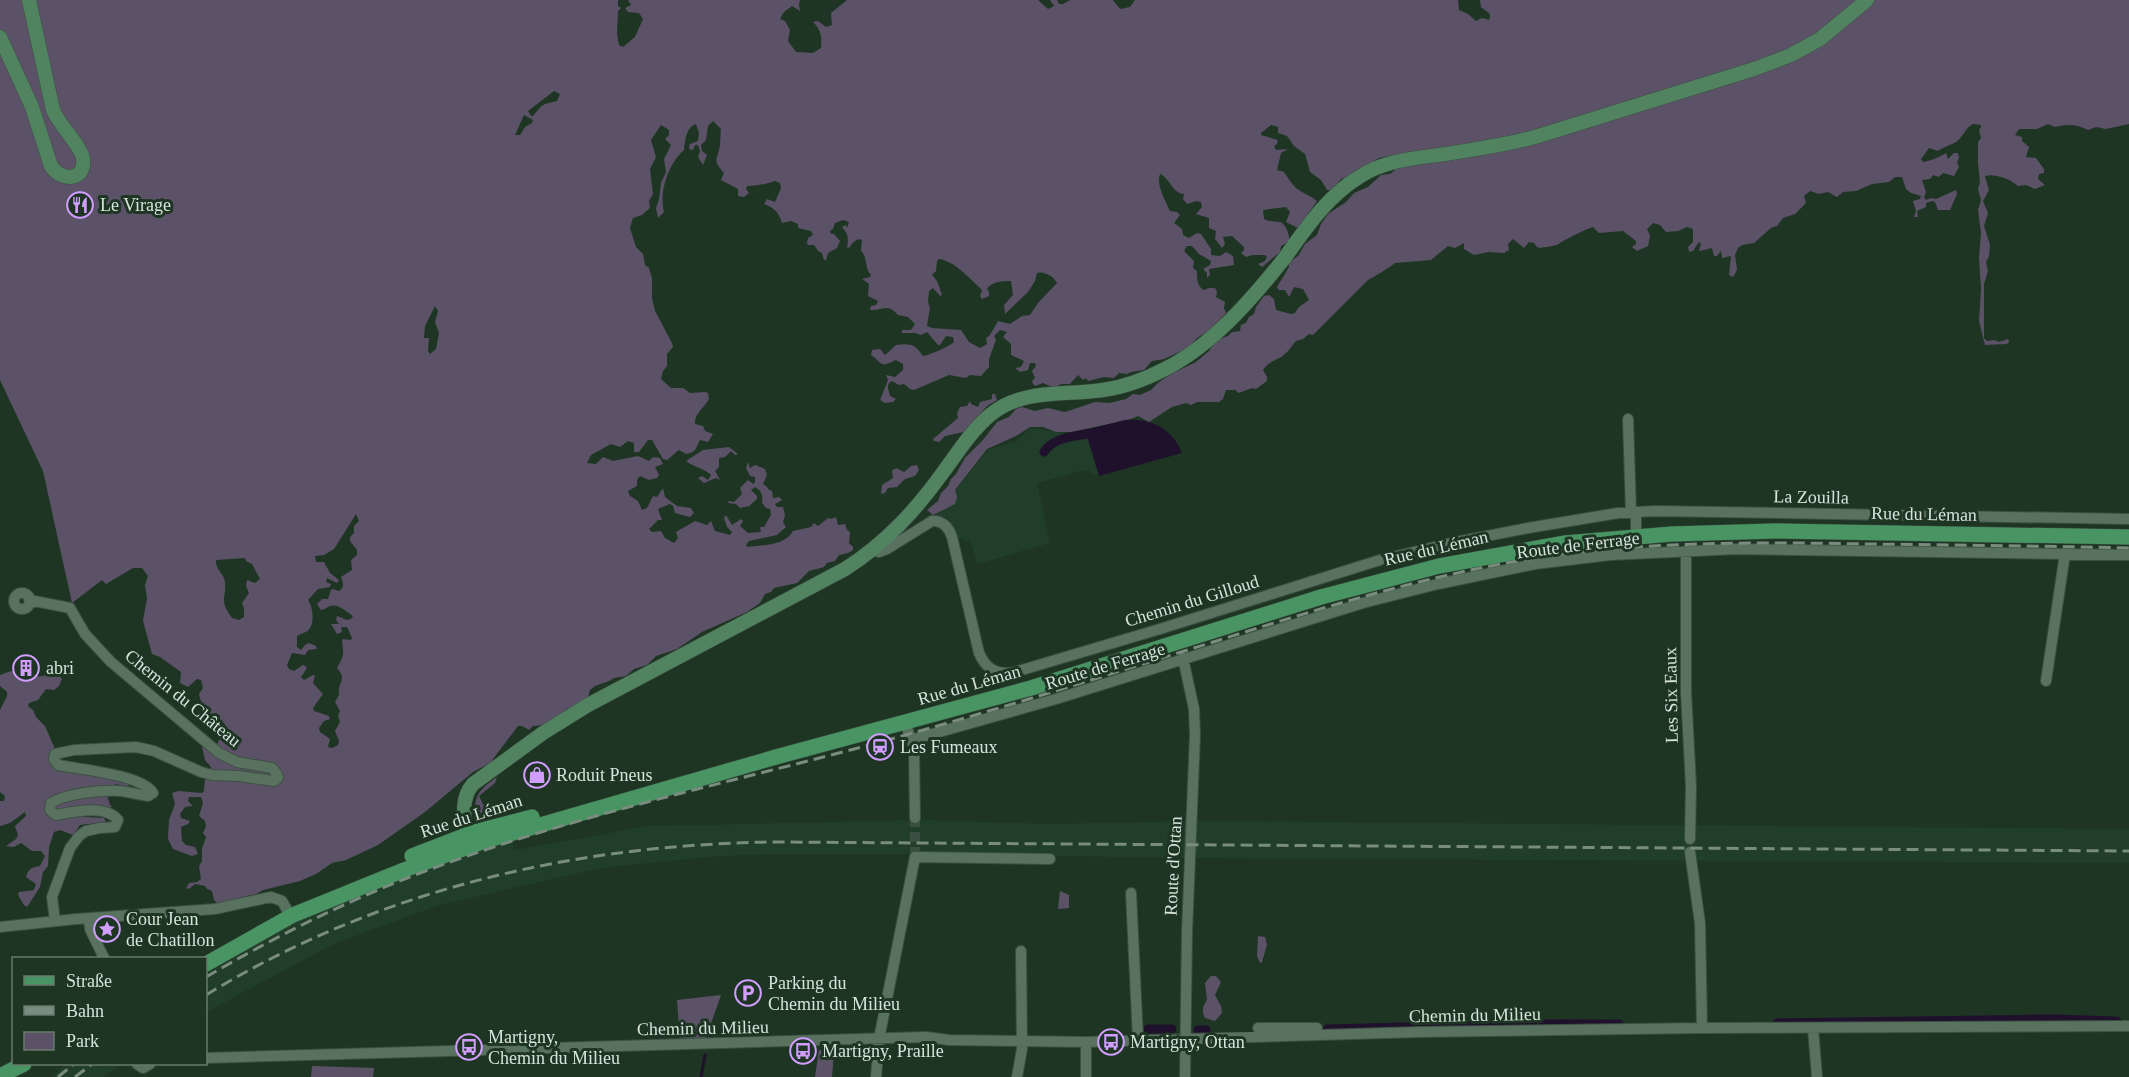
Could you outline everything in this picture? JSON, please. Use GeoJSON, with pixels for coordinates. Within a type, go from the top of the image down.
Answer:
{"type":"FeatureCollection","features":[{"type":"Feature","properties":{"kind":"main road","name":"Rue du Léman"},"geometry":{"type":"LineString","coordinates":[[207,963],[335,891],[378,870],[475,838],[1031,688],[1258,616],[1439,566],[1565,543],[1636,536],[1774,531],[2129,537]]}},
{"type":"Feature","properties":{"kind":"main road"},"geometry":{"type":"LineString","coordinates":[[0,1076],[22,1065]]}},
{"type":"Feature","properties":{"kind":"street"},"geometry":{"type":"LineString","coordinates":[[0,37],[29,100],[51,166],[63,177],[76,175],[82,167],[83,157],[53,110],[29,0]]}},
{"type":"Feature","properties":{"kind":"street"},"geometry":{"type":"LineString","coordinates":[[475,838],[467,800],[470,791],[478,781],[549,730],[596,700],[845,569],[873,550],[907,518],[977,428],[999,408],[1017,400],[1035,396],[1092,392],[1120,387],[1159,372],[1194,351],[1256,291],[1317,214],[1359,176],[1386,164],[1505,145],[1754,69],[1791,56],[1821,39],[1867,0]]}},
{"type":"Feature","properties":{"kind":"street"},"geometry":{"type":"LineString","coordinates":[[1628,419],[1636,536]]}},
{"type":"Feature","properties":{"kind":"street","name":"Chemin du Gilloud"},"geometry":{"type":"LineString","coordinates":[[873,550],[879,552],[887,549],[929,522],[937,520],[944,524],[952,537],[979,653],[989,668],[999,673],[1009,673],[1160,629],[1380,560],[1528,528],[1634,512]]}},
{"type":"Feature","properties":{"kind":"street","name":"La Zouilla"},"geometry":{"type":"LineString","coordinates":[[1634,512],[2129,519]]}},
{"type":"Feature","properties":{"kind":"street","name":"Route de Ferrage"},"geometry":{"type":"LineString","coordinates":[[911,740],[1056,699],[1363,603],[1438,584],[1535,564],[1610,555],[1761,549],[2129,555]]}},
{"type":"Feature","properties":{"kind":"street","name":"Les Six Eaux"},"geometry":{"type":"LineString","coordinates":[[1686,551],[1686,692],[1690,839]]}},
{"type":"Feature","properties":{"kind":"street"},"geometry":{"type":"LineString","coordinates":[[2046,681],[2065,554]]}},
{"type":"Feature","properties":{"kind":"street","name":"Chemin du Château"},"geometry":{"type":"LineString","coordinates":[[29,600],[70,608],[85,634],[111,662],[219,753],[237,762],[272,768],[278,774],[274,782],[239,776],[212,775],[154,751],[136,747],[63,751],[55,754],[54,759],[59,766],[85,768],[123,778],[145,785],[153,793],[148,796],[120,791],[103,791],[62,798],[51,803],[50,810],[56,815],[86,811],[110,814],[118,820],[115,827],[94,829],[81,834],[70,848],[52,897],[55,921]]}},
{"type":"Feature","properties":{"kind":"street","name":"Route d'Ottan"},"geometry":{"type":"LineString","coordinates":[[1183,658],[1194,709],[1196,735],[1184,1039],[1185,1077]]}},
{"type":"Feature","properties":{"kind":"street"},"geometry":{"type":"LineString","coordinates":[[905,723],[914,747],[915,818]]}},
{"type":"Feature","properties":{"kind":"street"},"geometry":{"type":"LineString","coordinates":[[1690,852],[1700,923],[1702,1028]]}},
{"type":"Feature","properties":{"kind":"street"},"geometry":{"type":"LineString","coordinates":[[876,1077],[879,1039],[915,857],[1050,859]]}},
{"type":"Feature","properties":{"kind":"street"},"geometry":{"type":"LineString","coordinates":[[1131,893],[1138,1039]]}},
{"type":"Feature","properties":{"kind":"street"},"geometry":{"type":"LineString","coordinates":[[0,927],[215,909],[271,897],[282,901],[292,916]]}},
{"type":"Feature","properties":{"kind":"street"},"geometry":{"type":"LineString","coordinates":[[89,918],[90,929],[104,957]]}},
{"type":"Feature","properties":{"kind":"street"},"geometry":{"type":"LineString","coordinates":[[1017,1077],[1022,1041],[1021,951]]}},
{"type":"Feature","properties":{"kind":"street","name":"Chemin du Milieu"},"geometry":{"type":"LineString","coordinates":[[207,1058],[926,1037],[949,1040],[1086,1042],[1420,1032],[2129,1026]]}},
{"type":"Feature","properties":{"kind":"street"},"geometry":{"type":"LineString","coordinates":[[1258,1028],[1317,1028]]}},
{"type":"Feature","properties":{"kind":"street"},"geometry":{"type":"LineString","coordinates":[[1813,1028],[1817,1077]]}},
{"type":"Feature","properties":{"kind":"street"},"geometry":{"type":"LineString","coordinates":[[1086,1042],[1086,1077]]}},
{"type":"Feature","properties":{"kind":"shaded area"},"geometry":{"type":"Polygon","coordinates":[[[1125,420],[1143,421],[1160,426],[1173,437],[1182,453],[1099,476],[1085,430],[1125,420]]]}},
{"type":"Feature","properties":{"kind":"shaded area"},"geometry":{"type":"Polygon","coordinates":[[[1141,420],[1158,425],[1170,434],[1182,453],[1099,476],[1084,470],[1037,483],[1050,543],[977,564],[970,540],[965,541],[957,537],[951,521],[946,517],[935,516],[988,449],[1016,442],[1030,428],[1072,434],[1123,421],[1141,420]]]}},
{"type":"Feature","properties":{"kind":"shaded area"},"geometry":{"type":"Polygon","coordinates":[[[922,820],[1047,824],[1199,821],[2129,829],[2129,863],[1197,858],[920,854],[769,854],[709,857],[600,868],[436,906],[334,944],[207,1011],[207,973],[297,922],[428,864],[510,837],[515,850],[648,826],[922,820]]]}},
{"type":"Feature","properties":{"kind":"shaded area"},"geometry":{"type":"Polygon","coordinates":[[[65,1065],[120,1065],[104,1077],[51,1077],[65,1065]]]}},
{"type":"Feature","properties":{"kind":"green space"},"geometry":{"type":"Polygon","coordinates":[[[0,0],[618,0],[618,6],[621,8],[618,11],[617,34],[619,45],[623,47],[635,37],[643,19],[639,13],[628,12],[625,8],[631,5],[628,0],[800,0],[800,11],[792,6],[784,12],[780,19],[785,21],[790,30],[788,41],[796,52],[813,53],[821,48],[821,40],[819,31],[813,22],[818,21],[826,27],[832,25],[831,13],[847,0],[1038,0],[1048,9],[1054,6],[1050,0],[1057,0],[1059,4],[1063,4],[1070,0],[1113,0],[1120,9],[1130,7],[1135,0],[1458,0],[1459,10],[1476,21],[1482,18],[1489,20],[1490,16],[1481,7],[1480,0],[2129,0],[2129,124],[2106,129],[2096,127],[2088,130],[2076,126],[2055,127],[2048,124],[2037,129],[2019,129],[2015,135],[2022,137],[2022,141],[2029,147],[2026,157],[2036,158],[2044,169],[2044,173],[2039,174],[2038,179],[2045,185],[2035,189],[2026,185],[2018,186],[2002,177],[1985,176],[1989,190],[1983,201],[1988,213],[1984,226],[1990,245],[1986,262],[1988,271],[1984,284],[1984,338],[1987,341],[1999,342],[2008,339],[2007,344],[1985,345],[1979,321],[1981,233],[1978,210],[1981,200],[1978,189],[1980,182],[1978,142],[1981,138],[1979,130],[1981,125],[1973,124],[1956,142],[1938,151],[1929,148],[1921,159],[1923,162],[1946,153],[1948,159],[1954,153],[1958,153],[1959,167],[1954,176],[1943,173],[1939,177],[1933,175],[1930,179],[1922,180],[1926,200],[1936,199],[1956,190],[1957,194],[1950,210],[1938,210],[1935,202],[1932,201],[1917,211],[1918,217],[1914,217],[1916,211],[1913,201],[1920,199],[1921,196],[1906,189],[1902,177],[1895,177],[1889,182],[1872,184],[1856,191],[1843,192],[1837,197],[1828,192],[1819,194],[1810,191],[1804,196],[1806,203],[1795,214],[1783,218],[1777,226],[1771,228],[1754,243],[1738,248],[1735,255],[1737,270],[1733,277],[1729,275],[1731,256],[1722,258],[1721,251],[1714,256],[1712,248],[1700,251],[1699,242],[1693,251],[1689,252],[1688,247],[1693,242],[1693,229],[1687,227],[1678,231],[1666,232],[1660,225],[1653,223],[1647,229],[1650,236],[1648,246],[1637,251],[1632,247],[1636,241],[1623,231],[1599,233],[1593,227],[1549,247],[1539,248],[1529,242],[1524,248],[1513,239],[1508,244],[1509,250],[1504,253],[1489,252],[1474,255],[1464,249],[1464,243],[1455,248],[1448,246],[1431,260],[1395,263],[1368,280],[1313,335],[1309,334],[1296,341],[1284,355],[1266,366],[1263,370],[1267,381],[1256,389],[1252,388],[1239,393],[1235,390],[1226,390],[1223,399],[1219,402],[1197,402],[1191,405],[1186,403],[1172,407],[1149,422],[1138,416],[1071,432],[1056,432],[1043,427],[1030,427],[987,449],[955,490],[957,497],[955,504],[933,515],[927,510],[938,501],[965,458],[997,422],[1009,417],[1016,409],[1022,407],[1035,411],[1048,408],[1065,412],[1095,402],[1109,403],[1126,399],[1133,394],[1140,395],[1151,390],[1173,373],[1196,362],[1209,351],[1216,340],[1232,332],[1240,331],[1241,325],[1254,314],[1264,296],[1269,295],[1274,299],[1276,310],[1295,313],[1309,300],[1303,289],[1294,287],[1289,297],[1285,290],[1279,290],[1277,287],[1289,267],[1289,262],[1298,256],[1305,244],[1317,235],[1328,214],[1346,202],[1354,193],[1368,187],[1381,175],[1390,174],[1395,170],[1393,158],[1388,156],[1379,158],[1350,177],[1341,179],[1333,190],[1327,190],[1321,180],[1310,172],[1305,154],[1294,146],[1287,136],[1278,133],[1278,127],[1271,125],[1261,133],[1261,135],[1278,140],[1274,146],[1276,150],[1288,149],[1281,153],[1277,170],[1284,172],[1296,188],[1317,201],[1298,228],[1286,222],[1290,212],[1286,207],[1263,210],[1264,219],[1284,225],[1289,240],[1281,246],[1280,252],[1262,267],[1258,264],[1265,261],[1267,257],[1253,255],[1246,257],[1241,253],[1244,247],[1232,236],[1223,237],[1225,244],[1222,248],[1215,239],[1216,231],[1209,228],[1209,218],[1196,214],[1202,207],[1201,202],[1187,204],[1183,199],[1184,194],[1177,191],[1160,174],[1159,183],[1162,192],[1170,211],[1180,215],[1174,223],[1182,229],[1183,235],[1189,238],[1197,233],[1201,234],[1211,249],[1211,255],[1220,256],[1226,252],[1233,256],[1234,265],[1209,269],[1210,275],[1207,278],[1207,273],[1203,269],[1210,265],[1211,261],[1199,254],[1192,246],[1187,246],[1184,251],[1194,261],[1193,268],[1197,271],[1200,287],[1204,290],[1215,288],[1216,297],[1225,302],[1226,313],[1210,330],[1197,338],[1188,348],[1164,359],[1152,361],[1144,370],[1127,374],[1119,373],[1114,378],[1104,377],[1088,381],[1078,375],[1070,384],[1061,384],[1054,388],[1043,383],[1035,386],[1033,384],[1032,381],[1035,378],[1032,371],[1036,366],[1035,363],[1030,363],[1028,370],[1020,372],[1015,368],[1021,367],[1024,361],[1011,355],[1011,344],[1003,337],[1007,332],[1000,330],[994,336],[996,340],[989,359],[989,367],[981,376],[970,375],[966,378],[949,375],[914,390],[892,381],[888,390],[890,396],[896,399],[885,403],[880,400],[888,380],[886,375],[895,377],[903,370],[903,364],[896,360],[882,364],[871,355],[872,350],[880,349],[885,355],[896,345],[909,344],[923,356],[952,344],[953,337],[946,336],[938,345],[927,332],[921,335],[902,333],[902,330],[911,330],[915,324],[908,317],[898,315],[888,308],[870,310],[871,306],[876,305],[878,301],[868,296],[869,284],[862,279],[871,275],[861,251],[862,240],[856,240],[849,248],[847,247],[848,236],[842,227],[846,225],[847,228],[849,222],[843,220],[835,223],[830,231],[840,241],[837,248],[828,253],[824,260],[822,253],[814,245],[807,243],[808,238],[813,235],[811,231],[798,228],[798,224],[791,221],[782,223],[776,211],[764,204],[767,199],[775,202],[781,188],[780,183],[775,181],[747,186],[749,193],[744,197],[738,196],[738,189],[721,180],[724,173],[716,160],[721,129],[713,121],[708,126],[706,140],[701,145],[702,151],[707,155],[703,165],[698,157],[700,151],[698,145],[695,145],[693,150],[689,149],[690,144],[698,141],[699,133],[696,124],[688,131],[684,150],[669,170],[664,187],[664,212],[658,218],[656,208],[661,183],[666,172],[664,159],[671,145],[665,139],[669,135],[669,130],[661,125],[651,140],[656,157],[650,169],[653,194],[649,201],[650,208],[642,215],[633,218],[630,228],[636,247],[643,254],[645,265],[649,268],[655,311],[673,347],[667,354],[667,366],[661,379],[671,388],[683,388],[690,393],[708,393],[709,399],[698,414],[695,424],[703,426],[705,431],[713,434],[708,442],[700,440],[692,452],[686,454],[679,450],[667,460],[663,459],[652,440],[648,440],[639,452],[634,452],[634,443],[628,441],[620,447],[611,444],[591,455],[587,463],[596,464],[603,457],[613,461],[638,456],[649,461],[653,457],[660,458],[663,464],[655,467],[659,475],[657,478],[649,480],[640,476],[637,486],[628,491],[630,496],[638,501],[642,510],[647,508],[653,496],[657,497],[663,488],[665,497],[677,506],[691,508],[694,513],[690,517],[675,513],[670,504],[658,509],[662,520],[658,520],[649,529],[652,532],[661,531],[665,538],[674,543],[678,538],[676,532],[695,521],[707,525],[711,521],[715,531],[730,535],[732,532],[727,527],[724,518],[726,515],[732,525],[741,519],[743,521],[740,526],[748,533],[761,532],[760,527],[764,527],[771,515],[770,509],[762,503],[762,494],[755,487],[751,490],[757,499],[749,506],[740,508],[736,504],[728,503],[729,501],[734,502],[742,494],[740,488],[748,480],[753,484],[755,482],[755,477],[750,476],[746,468],[748,462],[750,468],[755,465],[765,469],[767,475],[763,484],[772,491],[773,498],[779,497],[782,500],[775,504],[777,507],[783,507],[785,515],[783,522],[786,527],[777,535],[749,541],[747,547],[785,540],[793,531],[811,527],[814,523],[818,526],[828,518],[836,517],[838,525],[845,524],[850,532],[849,543],[853,550],[839,555],[835,561],[827,563],[824,567],[809,571],[797,583],[774,588],[765,594],[760,603],[747,612],[702,632],[677,649],[656,656],[647,665],[634,669],[626,676],[595,686],[583,703],[567,709],[546,725],[533,726],[529,730],[518,726],[490,763],[473,772],[425,812],[378,845],[346,860],[332,863],[300,881],[263,890],[232,901],[217,903],[212,891],[205,886],[195,884],[189,889],[186,888],[189,883],[201,879],[199,866],[202,861],[202,849],[206,837],[203,833],[206,826],[205,821],[199,816],[203,803],[201,797],[189,797],[188,801],[193,806],[185,807],[180,814],[181,818],[190,821],[181,827],[182,841],[186,845],[195,847],[198,854],[192,856],[173,849],[168,839],[169,820],[175,804],[172,793],[178,791],[202,793],[204,791],[205,779],[210,775],[211,767],[205,760],[202,747],[204,745],[215,748],[225,729],[225,724],[203,709],[199,694],[203,688],[201,680],[197,679],[188,687],[180,683],[181,672],[152,654],[143,621],[147,598],[145,585],[148,576],[142,568],[133,568],[106,584],[102,580],[72,603],[43,471],[0,380],[0,0]],[[554,91],[528,111],[533,116],[543,105],[557,101],[560,94],[554,91]],[[524,115],[515,135],[520,135],[533,120],[524,115]],[[939,259],[936,271],[932,275],[942,295],[940,296],[933,288],[929,291],[930,308],[927,326],[961,330],[969,342],[980,348],[987,344],[986,338],[998,321],[1010,324],[1022,316],[1030,315],[1057,283],[1049,275],[1037,273],[1028,292],[1005,314],[1004,305],[1013,295],[1011,281],[992,284],[987,289],[989,296],[982,299],[980,296],[982,290],[951,263],[939,259]],[[435,306],[425,326],[424,338],[429,338],[428,351],[430,354],[436,349],[439,333],[435,322],[438,311],[435,306]],[[356,514],[334,549],[324,555],[315,556],[316,562],[324,562],[330,573],[339,580],[337,583],[327,578],[326,582],[331,584],[330,587],[318,589],[308,600],[312,612],[311,625],[306,632],[297,636],[297,647],[301,650],[309,643],[317,649],[308,650],[305,655],[292,653],[287,665],[294,671],[305,666],[307,668],[301,677],[304,680],[315,676],[313,683],[323,694],[313,708],[314,711],[329,716],[330,719],[324,721],[319,728],[320,732],[330,739],[328,747],[332,748],[338,745],[339,741],[335,731],[340,722],[338,715],[340,711],[335,702],[339,695],[342,675],[337,668],[343,655],[343,639],[351,640],[352,638],[347,627],[341,627],[342,632],[337,634],[331,624],[339,624],[336,620],[337,616],[347,620],[353,616],[333,605],[321,610],[317,604],[322,599],[328,599],[331,590],[339,591],[343,585],[341,577],[352,570],[351,560],[357,555],[357,550],[350,541],[350,537],[354,533],[354,526],[359,521],[356,514]],[[245,558],[216,560],[225,582],[226,607],[232,618],[239,620],[244,617],[242,603],[249,593],[246,586],[247,580],[255,583],[260,579],[252,564],[245,558]]]}},
{"type":"Feature","properties":{"kind":"green space"},"geometry":{"type":"Polygon","coordinates":[[[992,394],[995,394],[997,400],[987,406],[964,432],[945,436],[939,442],[934,441],[933,439],[958,418],[957,413],[960,407],[967,406],[970,401],[978,407],[980,402],[992,399],[992,394]]]}},
{"type":"Feature","properties":{"kind":"green space"},"geometry":{"type":"Polygon","coordinates":[[[729,447],[738,454],[735,455],[731,451],[725,457],[719,458],[719,467],[715,471],[720,480],[716,478],[704,483],[698,478],[702,476],[708,480],[711,475],[686,461],[703,450],[729,447]]]}},
{"type":"Feature","properties":{"kind":"green space"},"geometry":{"type":"Polygon","coordinates":[[[917,465],[919,470],[915,476],[905,479],[897,487],[888,488],[885,493],[881,494],[882,485],[893,478],[892,471],[898,469],[904,472],[911,466],[917,465]]]}},
{"type":"Feature","properties":{"kind":"green space"},"geometry":{"type":"Polygon","coordinates":[[[52,670],[57,672],[62,679],[59,686],[54,690],[46,689],[38,700],[29,703],[28,706],[45,726],[55,749],[56,769],[62,771],[72,767],[128,781],[129,787],[116,784],[106,792],[112,806],[110,808],[81,806],[64,809],[85,817],[104,818],[106,822],[80,825],[73,835],[60,830],[54,832],[49,847],[48,866],[43,872],[40,887],[27,907],[18,895],[19,892],[34,890],[36,884],[26,877],[31,869],[40,866],[45,856],[41,851],[32,851],[21,843],[14,847],[6,846],[16,839],[18,835],[15,826],[26,816],[25,812],[10,823],[0,826],[0,801],[4,801],[5,796],[0,792],[0,710],[7,692],[0,686],[0,675],[11,671],[30,677],[44,676],[52,670]]]}},
{"type":"Feature","properties":{"kind":"green space"},"geometry":{"type":"Polygon","coordinates":[[[497,777],[495,783],[479,796],[487,812],[512,807],[520,808],[497,815],[480,813],[476,809],[478,794],[497,777]]]}},
{"type":"Feature","properties":{"kind":"green space"},"geometry":{"type":"Polygon","coordinates":[[[1060,891],[1069,895],[1069,908],[1058,909],[1060,891]]]}},
{"type":"Feature","properties":{"kind":"green space"},"geometry":{"type":"Polygon","coordinates":[[[1258,936],[1265,937],[1267,945],[1260,963],[1257,956],[1258,936]]]}},
{"type":"Feature","properties":{"kind":"green space"},"geometry":{"type":"Polygon","coordinates":[[[1211,976],[1216,976],[1221,982],[1215,995],[1222,1013],[1215,1021],[1205,1018],[1203,1010],[1207,1000],[1205,983],[1211,976]]]}},
{"type":"Feature","properties":{"kind":"green space"},"geometry":{"type":"Polygon","coordinates":[[[721,995],[706,1038],[680,1040],[677,1000],[721,995]]]}},
{"type":"Feature","properties":{"kind":"green space"},"geometry":{"type":"Polygon","coordinates":[[[819,1050],[834,1051],[832,1077],[815,1077],[819,1050]]]}},
{"type":"Feature","properties":{"kind":"green space"},"geometry":{"type":"Polygon","coordinates":[[[312,1066],[374,1068],[373,1077],[311,1077],[312,1066]]]}},
{"type":"Feature","properties":{"kind":"waterway"},"geometry":{"type":"LineString","coordinates":[[1044,452],[1061,439],[1099,432]]}},
{"type":"Feature","properties":{"kind":"waterway"},"geometry":{"type":"LineString","coordinates":[[1777,1023],[2055,1019],[2117,1021]]}},
{"type":"Feature","properties":{"kind":"waterway"},"geometry":{"type":"LineString","coordinates":[[1327,1029],[1519,1024]]}},
{"type":"Feature","properties":{"kind":"waterway"},"geometry":{"type":"LineString","coordinates":[[1529,1024],[1619,1024]]}},
{"type":"Feature","properties":{"kind":"waterway"},"geometry":{"type":"LineString","coordinates":[[1148,1029],[1172,1029]]}},
{"type":"Feature","properties":{"kind":"waterway"},"geometry":{"type":"LineString","coordinates":[[1198,1030],[1206,1030]]}},
{"type":"Feature","properties":{"kind":"waterway"},"geometry":{"type":"LineString","coordinates":[[701,1077],[705,1055]]}},
{"type":"Feature","properties":{"kind":"tunnel"},"geometry":{"type":"LineString","coordinates":[[915,818],[915,857]]}},
{"type":"Feature","properties":{"kind":"railway"},"geometry":{"type":"LineString","coordinates":[[207,976],[260,946],[344,905],[402,880],[486,849],[599,815],[925,730],[1328,607],[1488,566],[1571,553],[1699,544],[1826,543],[2129,548]]}},
{"type":"Feature","properties":{"kind":"railway"},"geometry":{"type":"LineString","coordinates":[[207,994],[271,958],[339,927],[408,901],[478,880],[550,864],[623,852],[697,845],[772,842],[2129,851]]}},
{"type":"Feature","properties":{"kind":"railway"},"geometry":{"type":"LineString","coordinates":[[58,1077],[73,1065]]}},
{"type":"Feature","properties":{"kind":"railway"},"geometry":{"type":"LineString","coordinates":[[75,1077],[91,1065]]}},
{"type":"Feature","properties":{"kind":"place","name":"Le Virage"},"geometry":{"type":"Point","coordinates":[80,205]}},
{"type":"Feature","properties":{"kind":"place","name":"abri"},"geometry":{"type":"Point","coordinates":[26,668]}},
{"type":"Feature","properties":{"kind":"place","name":"Les Fumeaux"},"geometry":{"type":"Point","coordinates":[880,747]}},
{"type":"Feature","properties":{"kind":"place","name":"Roduit Pneus"},"geometry":{"type":"Point","coordinates":[537,775]}},
{"type":"Feature","properties":{"kind":"place","name":"Cour Jean de Chatillon"},"geometry":{"type":"Point","coordinates":[107,929]}},
{"type":"Feature","properties":{"kind":"place","name":"Parking du Chemin du Milieu"},"geometry":{"type":"Point","coordinates":[748,993]}},
{"type":"Feature","properties":{"kind":"place","name":"Martigny, Ottan"},"geometry":{"type":"Point","coordinates":[1111,1042]}},
{"type":"Feature","properties":{"kind":"place","name":"Martigny, Chemin du Milieu"},"geometry":{"type":"Point","coordinates":[469,1047]}},
{"type":"Feature","properties":{"kind":"place","name":"Martigny, Praille"},"geometry":{"type":"Point","coordinates":[803,1051]}}]}
